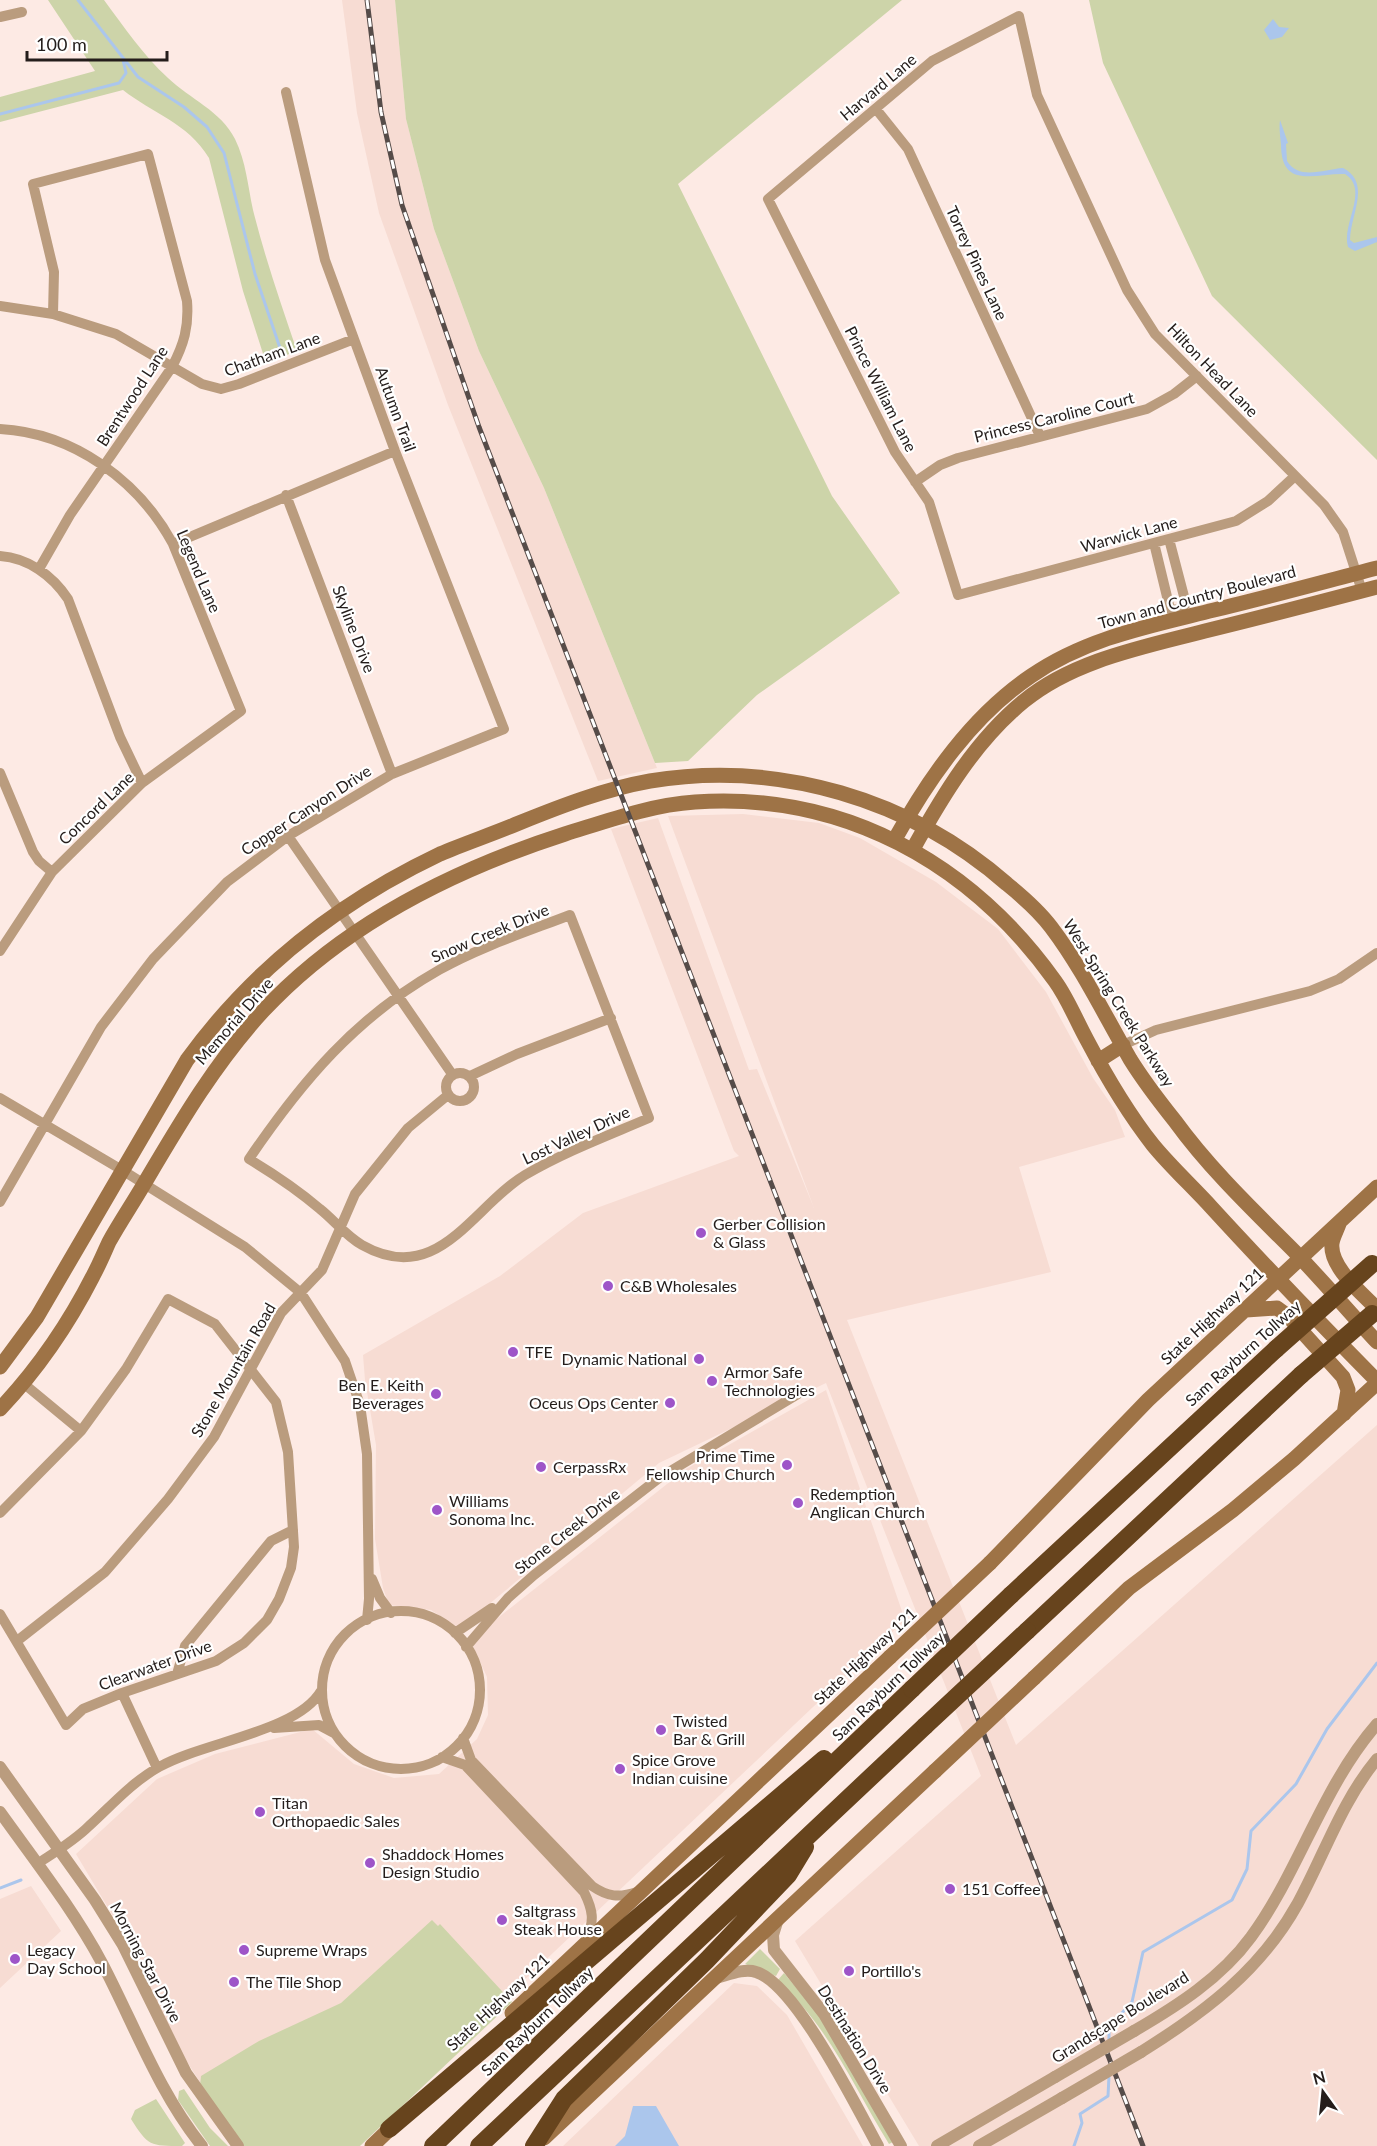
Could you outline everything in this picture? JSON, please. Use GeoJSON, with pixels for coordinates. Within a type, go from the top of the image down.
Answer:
{"type":"FeatureCollection","features":[{"type":"Feature","properties":{"kind":"highway","name":"Sam Rayburn Tollway"},"geometry":{"type":"LineString","coordinates":[[433,2146],[1011,1596],[1275,1349],[1375,1262]]}},
{"type":"Feature","properties":{"kind":"highway"},"geometry":{"type":"LineString","coordinates":[[479,2146],[1027,1630],[1302,1375],[1377,1309]]}},
{"type":"Feature","properties":{"kind":"highway"},"geometry":{"type":"LineString","coordinates":[[389,2129],[644,1914],[758,1813],[823,1760],[873,1727]]}},
{"type":"Feature","properties":{"kind":"highway"},"geometry":{"type":"LineString","coordinates":[[535,2146],[564,2099],[707,1960],[788,1875],[817,1827]]}},
{"type":"Feature","properties":{"kind":"main road","name":"Town and Country Boulevard"},"geometry":{"type":"LineString","coordinates":[[895,839],[939,770],[986,712],[1027,679],[1073,652],[1116,634],[1159,623],[1180,614],[1377,568]]}},
{"type":"Feature","properties":{"kind":"main road","name":"Town and Country Boulevard"},"geometry":{"type":"LineString","coordinates":[[912,849],[964,765],[993,731],[1037,692],[1080,668],[1164,642],[1377,587]]}},
{"type":"Feature","properties":{"kind":"main road"},"geometry":{"type":"LineString","coordinates":[[1159,623],[1164,642]]}},
{"type":"Feature","properties":{"kind":"main road"},"geometry":{"type":"LineString","coordinates":[[1027,679],[1037,692]]}},
{"type":"Feature","properties":{"kind":"main road","name":"West Spring Creek Parkway"},"geometry":{"type":"LineString","coordinates":[[624,786],[655,780],[714,776],[759,777],[804,783],[856,798],[907,817],[974,855],[1029,903],[1050,926],[1096,994],[1123,1045],[1177,1125],[1236,1192],[1377,1342]]}},
{"type":"Feature","properties":{"kind":"main road","name":"Memorial Drive"},"geometry":{"type":"LineString","coordinates":[[0,1367],[37,1317],[165,1094],[210,1027],[278,957],[382,884],[443,853],[545,813],[624,786]]}},
{"type":"Feature","properties":{"kind":"main road","name":"Memorial Drive"},"geometry":{"type":"LineString","coordinates":[[0,1409],[23,1383],[92,1279],[109,1242],[208,1078],[262,1011],[301,973],[352,933],[393,908],[454,877],[553,838],[633,812],[694,802],[752,802],[810,809],[854,822],[895,839]]}},
{"type":"Feature","properties":{"kind":"main road"},"geometry":{"type":"LineString","coordinates":[[535,2146],[1129,1588],[1233,1510],[1344,1414],[1377,1382],[1277,1280],[1154,1145],[1114,1090],[1058,985],[1018,933],[978,896],[895,839]]}},
{"type":"Feature","properties":{"kind":"main road"},"geometry":{"type":"LineString","coordinates":[[1098,1060],[1123,1045]]}},
{"type":"Feature","properties":{"kind":"main road","name":"State Highway 121"},"geometry":{"type":"LineString","coordinates":[[372,2146],[990,1563],[1148,1400],[1377,1187]]}},
{"type":"Feature","properties":{"kind":"main road"},"geometry":{"type":"LineString","coordinates":[[1339,1224],[1332,1243],[1333,1255],[1338,1266],[1377,1309]]}},
{"type":"Feature","properties":{"kind":"main road"},"geometry":{"type":"LineString","coordinates":[[1246,1310],[1277,1308],[1288,1316],[1343,1377],[1348,1390],[1344,1414]]}},
{"type":"Feature","properties":{"kind":"street"},"geometry":{"type":"LineString","coordinates":[[0,16],[22,12]]}},
{"type":"Feature","properties":{"kind":"street","name":"Harvard Lane"},"geometry":{"type":"LineString","coordinates":[[768,199],[932,61],[1019,16]]}},
{"type":"Feature","properties":{"kind":"street","name":"Hilton Head Lane"},"geometry":{"type":"LineString","coordinates":[[1019,16],[1037,95],[1127,290],[1155,334],[1324,505],[1343,531],[1362,591]]}},
{"type":"Feature","properties":{"kind":"street","name":"Autumn Trail"},"geometry":{"type":"LineString","coordinates":[[286,92],[325,260],[395,451],[504,729]]}},
{"type":"Feature","properties":{"kind":"street","name":"Torrey Pines Lane"},"geometry":{"type":"LineString","coordinates":[[876,109],[908,149],[1040,436]]}},
{"type":"Feature","properties":{"kind":"street","name":"Brentwood Lane"},"geometry":{"type":"LineString","coordinates":[[39,569],[70,515],[172,367],[184,344],[189,324],[187,301],[148,154],[33,184],[54,272],[54,314]]}},
{"type":"Feature","properties":{"kind":"street","name":"Prince William Lane"},"geometry":{"type":"LineString","coordinates":[[768,199],[895,452],[929,502],[937,521],[958,595]]}},
{"type":"Feature","properties":{"kind":"street","name":"Chatham Lane"},"geometry":{"type":"LineString","coordinates":[[0,306],[54,314],[116,334],[202,384],[221,389],[354,339]]}},
{"type":"Feature","properties":{"kind":"street","name":"Princess Caroline Court"},"geometry":{"type":"LineString","coordinates":[[915,482],[940,465],[958,458],[1147,409],[1174,394],[1197,376]]}},
{"type":"Feature","properties":{"kind":"street","name":"Legend Lane"},"geometry":{"type":"LineString","coordinates":[[0,429],[35,434],[79,450],[138,492],[160,520],[173,544],[240,711]]}},
{"type":"Feature","properties":{"kind":"street"},"geometry":{"type":"LineString","coordinates":[[173,544],[395,451]]}},
{"type":"Feature","properties":{"kind":"street","name":"Warwick Lane"},"geometry":{"type":"LineString","coordinates":[[958,595],[1236,521],[1268,501],[1295,476]]}},
{"type":"Feature","properties":{"kind":"street","name":"Skyline Drive"},"geometry":{"type":"LineString","coordinates":[[286,495],[392,774]]}},
{"type":"Feature","properties":{"kind":"street"},"geometry":{"type":"LineString","coordinates":[[1154,543],[1170,609],[1180,614],[1186,604],[1169,539]]}},
{"type":"Feature","properties":{"kind":"street"},"geometry":{"type":"LineString","coordinates":[[0,556],[17,557],[39,569],[61,589],[68,599],[120,737],[142,783]]}},
{"type":"Feature","properties":{"kind":"street","name":"Concord Lane"},"geometry":{"type":"LineString","coordinates":[[0,951],[52,872],[142,783],[240,711]]}},
{"type":"Feature","properties":{"kind":"street","name":"Copper Canyon Drive"},"geometry":{"type":"LineString","coordinates":[[0,1202],[101,1027],[153,959],[227,882],[288,836],[392,774],[504,729]]}},
{"type":"Feature","properties":{"kind":"street"},"geometry":{"type":"LineString","coordinates":[[0,773],[33,852],[52,872]]}},
{"type":"Feature","properties":{"kind":"street"},"geometry":{"type":"LineString","coordinates":[[288,836],[352,933],[452,1074]]}},
{"type":"Feature","properties":{"kind":"street","name":"Snow Creek Drive"},"geometry":{"type":"LineString","coordinates":[[249,1159],[289,1100],[344,1040],[397,996],[458,961],[570,915],[611,1018]]}},
{"type":"Feature","properties":{"kind":"street"},"geometry":{"type":"LineString","coordinates":[[1123,1045],[1156,1030],[1310,991],[1339,979],[1377,953]]}},
{"type":"Feature","properties":{"kind":"street"},"geometry":{"type":"LineString","coordinates":[[470,1076],[517,1054],[611,1018]]}},
{"type":"Feature","properties":{"kind":"street","name":"Lost Valley Drive"},"geometry":{"type":"LineString","coordinates":[[249,1159],[285,1181],[362,1245],[385,1254],[411,1256],[439,1247],[460,1234],[492,1202],[522,1177],[554,1159],[650,1118],[611,1018]]}},
{"type":"Feature","properties":{"kind":"street"},"geometry":{"type":"LineString","coordinates":[[461,1072],[470,1076],[474,1086],[470,1096],[457,1101],[448,1095],[446,1082],[452,1074],[461,1072]]}},
{"type":"Feature","properties":{"kind":"street","name":"Stone Mountain Road"},"geometry":{"type":"LineString","coordinates":[[17,1641],[105,1572],[168,1499],[214,1437],[251,1372],[280,1313],[322,1270],[355,1194],[408,1128],[448,1095]]}},
{"type":"Feature","properties":{"kind":"street"},"geometry":{"type":"LineString","coordinates":[[0,1098],[122,1170],[245,1248],[301,1293],[345,1361],[360,1405],[367,1454],[369,1570],[366,1620]]}},
{"type":"Feature","properties":{"kind":"street","name":"Clearwater Drive"},"geometry":{"type":"LineString","coordinates":[[17,1641],[66,1725],[83,1709],[122,1693],[216,1661],[244,1643],[267,1620],[279,1599],[291,1568],[293,1530],[288,1452],[276,1402],[266,1385],[251,1372],[215,1324],[168,1299],[126,1369],[81,1431]]}},
{"type":"Feature","properties":{"kind":"street"},"geometry":{"type":"LineString","coordinates":[[0,1514],[81,1431],[23,1383]]}},
{"type":"Feature","properties":{"kind":"street","name":"Stone Creek Drive"},"geometry":{"type":"LineString","coordinates":[[455,1634],[508,1598],[552,1560],[659,1478],[798,1394]]}},
{"type":"Feature","properties":{"kind":"street"},"geometry":{"type":"LineString","coordinates":[[177,1674],[185,1646],[271,1541],[293,1530]]}},
{"type":"Feature","properties":{"kind":"street"},"geometry":{"type":"LineString","coordinates":[[369,1570],[380,1598],[392,1613]]}},
{"type":"Feature","properties":{"kind":"street","name":"Stone Creek Drive"},"geometry":{"type":"LineString","coordinates":[[466,1647],[508,1598]]}},
{"type":"Feature","properties":{"kind":"street"},"geometry":{"type":"LineString","coordinates":[[267,1729],[319,1725],[334,1734],[351,1752],[380,1766],[395,1769],[420,1767],[442,1757],[464,1738],[475,1714],[480,1688],[477,1671],[466,1647],[455,1634],[432,1618],[415,1613],[392,1613],[366,1620],[344,1635],[332,1652],[324,1671],[321,1691],[324,1712],[334,1734]]}},
{"type":"Feature","properties":{"kind":"street"},"geometry":{"type":"LineString","coordinates":[[0,1614],[17,1641]]}},
{"type":"Feature","properties":{"kind":"street"},"geometry":{"type":"LineString","coordinates":[[37,1864],[58,1850],[157,1768],[208,1746],[267,1729],[309,1708],[321,1691]]}},
{"type":"Feature","properties":{"kind":"street"},"geometry":{"type":"LineString","coordinates":[[122,1693],[157,1768]]}},
{"type":"Feature","properties":{"kind":"street","name":"Grandscape Boulevard"},"geometry":{"type":"LineString","coordinates":[[937,2146],[1134,2031],[1202,1987],[1250,1939],[1285,1882],[1336,1781],[1377,1724]]}},
{"type":"Feature","properties":{"kind":"street"},"geometry":{"type":"LineString","coordinates":[[464,1738],[471,1760],[592,1886],[606,1896],[624,1897],[643,1890]]}},
{"type":"Feature","properties":{"kind":"street"},"geometry":{"type":"LineString","coordinates":[[442,1757],[465,1765],[584,1892],[592,1909],[592,1927],[582,1948]]}},
{"type":"Feature","properties":{"kind":"street"},"geometry":{"type":"LineString","coordinates":[[979,2146],[1141,2052],[1212,2005],[1260,1959],[1298,1903],[1353,1793],[1377,1759]]}},
{"type":"Feature","properties":{"kind":"street","name":"Morning Star Drive"},"geometry":{"type":"LineString","coordinates":[[0,1767],[123,1946],[186,2073],[238,2146]]}},
{"type":"Feature","properties":{"kind":"street"},"geometry":{"type":"LineString","coordinates":[[1336,1781],[1353,1793]]}},
{"type":"Feature","properties":{"kind":"street"},"geometry":{"type":"LineString","coordinates":[[0,1812],[101,1961],[151,2066],[202,2146]]}},
{"type":"Feature","properties":{"kind":"street","name":"Destination Drive"},"geometry":{"type":"LineString","coordinates":[[778,1918],[773,1935],[774,1950],[824,2014],[902,2146]]}},
{"type":"Feature","properties":{"kind":"street","name":"Destination Drive"},"geometry":{"type":"LineString","coordinates":[[715,1978],[754,1971],[765,1976],[792,2002],[828,2055],[878,2146]]}},
{"type":"Feature","properties":{"kind":"shaded area"},"geometry":{"type":"Polygon","coordinates":[[[342,0],[395,0],[406,119],[434,229],[479,351],[544,488],[657,768],[598,781],[448,405],[379,213],[357,113],[342,0]]]}},
{"type":"Feature","properties":{"kind":"shaded area"},"geometry":{"type":"Polygon","coordinates":[[[743,814],[819,823],[860,838],[936,882],[998,929],[1046,992],[1093,1078],[1115,1110],[1125,1137],[1019,1167],[1051,1272],[847,1320],[1016,1745],[1377,1425],[1377,2146],[919,2146],[795,1941],[981,1776],[826,1383],[659,1463],[459,1629],[431,1610],[389,1605],[383,1588],[375,1539],[376,1445],[363,1355],[500,1276],[583,1213],[739,1156],[734,1151],[611,829],[658,818],[749,1070],[757,1069],[814,1208],[668,816],[743,814]]]}},
{"type":"Feature","properties":{"kind":"shaded area"},"geometry":{"type":"Polygon","coordinates":[[[826,1390],[905,1620],[349,2146],[217,2109],[179,2049],[135,1953],[76,1854],[157,1779],[215,1754],[312,1729],[354,1764],[394,1778],[439,1774],[477,1739],[488,1715],[487,1677],[470,1640],[686,1469],[826,1390]]]}},
{"type":"Feature","properties":{"kind":"shaded area","name":"Legacy Day School"},"geometry":{"type":"Polygon","coordinates":[[[31,1886],[61,1931],[0,1988],[0,1899],[31,1886]]]}},
{"type":"Feature","properties":{"kind":"shaded area"},"geometry":{"type":"Polygon","coordinates":[[[734,1983],[757,1986],[787,2015],[863,2146],[563,2146],[734,1983]]]}},
{"type":"Feature","properties":{"kind":"green space"},"geometry":{"type":"Polygon","coordinates":[[[48,0],[104,0],[150,60],[177,86],[213,113],[229,129],[242,156],[263,246],[297,351],[266,363],[243,291],[209,158],[191,136],[180,127],[123,90],[0,122],[0,97],[95,71],[48,0]]]}},
{"type":"Feature","properties":{"kind":"green space"},"geometry":{"type":"Polygon","coordinates":[[[395,0],[902,0],[678,184],[832,496],[900,593],[757,695],[688,761],[655,763],[544,488],[479,351],[434,229],[406,119],[395,0]]]}},
{"type":"Feature","properties":{"kind":"green space"},"geometry":{"type":"Polygon","coordinates":[[[1089,0],[1377,0],[1377,460],[1212,296],[1103,63],[1089,0]]]}},
{"type":"Feature","properties":{"kind":"green space"},"geometry":{"type":"Polygon","coordinates":[[[432,1920],[438,1926],[440,1924],[512,2002],[360,2146],[243,2146],[200,2086],[201,2076],[259,2041],[341,2003],[432,1920]]]}},
{"type":"Feature","properties":{"kind":"green space"},"geometry":{"type":"Polygon","coordinates":[[[760,1949],[780,1969],[776,1976],[745,1964],[760,1949]]]}},
{"type":"Feature","properties":{"kind":"green space"},"geometry":{"type":"Polygon","coordinates":[[[784,1973],[818,2014],[893,2142],[889,2144],[826,2037],[795,1998],[777,1981],[784,1973]]]}},
{"type":"Feature","properties":{"kind":"green space"},"geometry":{"type":"Polygon","coordinates":[[[184,2089],[210,2128],[228,2146],[210,2146],[178,2100],[179,2091],[184,2089]]]}},
{"type":"Feature","properties":{"kind":"green space"},"geometry":{"type":"Polygon","coordinates":[[[156,2099],[185,2143],[182,2146],[163,2146],[151,2143],[131,2119],[135,2110],[156,2099]]]}},
{"type":"Feature","properties":{"kind":"water"},"geometry":{"type":"Polygon","coordinates":[[[1273,19],[1279,27],[1289,28],[1282,37],[1270,40],[1264,30],[1273,19]]]}},
{"type":"Feature","properties":{"kind":"water"},"geometry":{"type":"Polygon","coordinates":[[[1280,120],[1288,143],[1286,144],[1287,161],[1292,167],[1305,172],[1343,168],[1352,174],[1358,191],[1350,240],[1354,243],[1377,237],[1377,242],[1355,251],[1348,247],[1348,228],[1355,198],[1352,181],[1345,174],[1302,176],[1287,168],[1283,158],[1280,120]]]}},
{"type":"Feature","properties":{"kind":"water"},"geometry":{"type":"Polygon","coordinates":[[[633,2106],[656,2106],[679,2146],[615,2146],[625,2136],[633,2106]]]}},
{"type":"Feature","properties":{"kind":"waterway"},"geometry":{"type":"LineString","coordinates":[[78,0],[138,77],[184,107],[207,127],[224,153],[255,274],[280,348]]}},
{"type":"Feature","properties":{"kind":"waterway"},"geometry":{"type":"LineString","coordinates":[[0,114],[119,83],[126,73],[123,60]]}},
{"type":"Feature","properties":{"kind":"waterway"},"geometry":{"type":"LineString","coordinates":[[1109,2042],[1109,2027],[1132,2002],[1143,1952],[1232,1900],[1247,1869],[1251,1831],[1296,1784],[1327,1729],[1377,1663]]}},
{"type":"Feature","properties":{"kind":"waterway"},"geometry":{"type":"LineString","coordinates":[[0,1888],[21,1880]]}},
{"type":"Feature","properties":{"kind":"waterway"},"geometry":{"type":"LineString","coordinates":[[1074,2146],[1082,2123],[1080,2114],[1108,2096],[1109,2076]]}},
{"type":"Feature","properties":{"kind":"railway"},"geometry":{"type":"LineString","coordinates":[[367,0],[381,112],[402,205],[479,427],[1143,2146]]}},
{"type":"Feature","properties":{"kind":"place","name":"Gerber Collision & Glass"},"geometry":{"type":"Point","coordinates":[701,1233]}},
{"type":"Feature","properties":{"kind":"place","name":"C&B Wholesales"},"geometry":{"type":"Point","coordinates":[608,1286]}},
{"type":"Feature","properties":{"kind":"place","name":"TFE"},"geometry":{"type":"Point","coordinates":[513,1352]}},
{"type":"Feature","properties":{"kind":"place","name":"Dynamic National"},"geometry":{"type":"Point","coordinates":[699,1359]}},
{"type":"Feature","properties":{"kind":"place","name":"Armor Safe Technologies"},"geometry":{"type":"Point","coordinates":[712,1381]}},
{"type":"Feature","properties":{"kind":"place","name":"Ben E. Keith Beverages"},"geometry":{"type":"Point","coordinates":[436,1394]}},
{"type":"Feature","properties":{"kind":"place","name":"Oceus Ops Center"},"geometry":{"type":"Point","coordinates":[670,1403]}},
{"type":"Feature","properties":{"kind":"place","name":"Prime Time Fellowship Church"},"geometry":{"type":"Point","coordinates":[787,1465]}},
{"type":"Feature","properties":{"kind":"place","name":"CerpassRx"},"geometry":{"type":"Point","coordinates":[541,1467]}},
{"type":"Feature","properties":{"kind":"place","name":"Redemption Anglican Church"},"geometry":{"type":"Point","coordinates":[798,1503]}},
{"type":"Feature","properties":{"kind":"place","name":"Williams Sonoma Inc."},"geometry":{"type":"Point","coordinates":[437,1510]}},
{"type":"Feature","properties":{"kind":"place","name":"Twisted Bar & Grill"},"geometry":{"type":"Point","coordinates":[661,1730]}},
{"type":"Feature","properties":{"kind":"place","name":"Spice Grove Indian cuisine"},"geometry":{"type":"Point","coordinates":[620,1769]}},
{"type":"Feature","properties":{"kind":"place","name":"Titan Orthopaedic Sales"},"geometry":{"type":"Point","coordinates":[260,1812]}},
{"type":"Feature","properties":{"kind":"place","name":"Shaddock Homes Design Studio"},"geometry":{"type":"Point","coordinates":[370,1863]}},
{"type":"Feature","properties":{"kind":"place","name":"151 Coffee"},"geometry":{"type":"Point","coordinates":[950,1889]}},
{"type":"Feature","properties":{"kind":"place","name":"Saltgrass Steak House"},"geometry":{"type":"Point","coordinates":[502,1920]}},
{"type":"Feature","properties":{"kind":"place","name":"Supreme Wraps"},"geometry":{"type":"Point","coordinates":[244,1950]}},
{"type":"Feature","properties":{"kind":"place","name":"Legacy Day School"},"geometry":{"type":"Point","coordinates":[15,1959]}},
{"type":"Feature","properties":{"kind":"place","name":"Portillo's"},"geometry":{"type":"Point","coordinates":[849,1971]}},
{"type":"Feature","properties":{"kind":"place","name":"The Tile Shop"},"geometry":{"type":"Point","coordinates":[234,1982]}}]}
